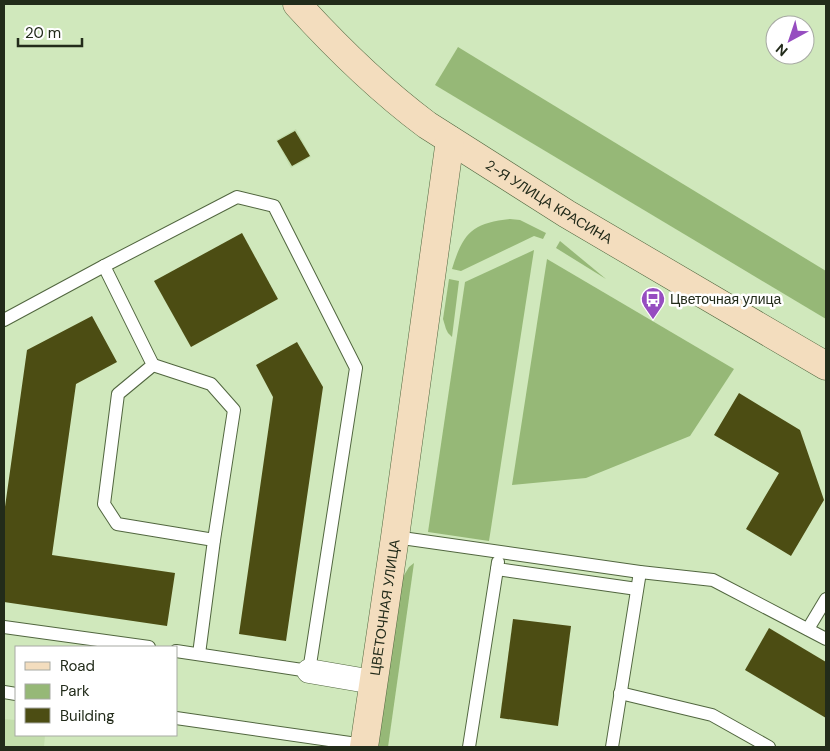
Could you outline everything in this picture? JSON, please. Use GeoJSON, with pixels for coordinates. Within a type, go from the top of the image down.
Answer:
{"type":"FeatureCollection","features":[{"type":"Feature","properties":{"kind":"main road","name":"2-Я УЛИЦА КРАСИНА"},"geometry":{"type":"LineString","coordinates":[[297,4],[364,73],[427,125],[567,214],[826,366]]}},
{"type":"Feature","properties":{"kind":"main road","name":"ЦВЕТОЧНАЯ УЛИЦА"},"geometry":{"type":"LineString","coordinates":[[364,746],[450,140]]}},
{"type":"Feature","properties":{"kind":"street"},"geometry":{"type":"LineString","coordinates":[[309,671],[373,682]]}},
{"type":"Feature","properties":{"kind":"lane"},"geometry":{"type":"LineString","coordinates":[[4,320],[237,197],[274,206],[356,368],[309,671],[178,651]]}},
{"type":"Feature","properties":{"kind":"lane"},"geometry":{"type":"LineString","coordinates":[[104,266],[153,365],[211,384],[234,410],[199,654]]}},
{"type":"Feature","properties":{"kind":"lane"},"geometry":{"type":"LineString","coordinates":[[153,365],[118,394],[104,504],[117,524],[214,540]]}},
{"type":"Feature","properties":{"kind":"lane"},"geometry":{"type":"LineString","coordinates":[[395,537],[640,572],[713,580],[826,639]]}},
{"type":"Feature","properties":{"kind":"lane"},"geometry":{"type":"LineString","coordinates":[[469,747],[500,552]]}},
{"type":"Feature","properties":{"kind":"lane"},"geometry":{"type":"LineString","coordinates":[[497,569],[637,589]]}},
{"type":"Feature","properties":{"kind":"lane"},"geometry":{"type":"LineString","coordinates":[[612,747],[640,572]]}},
{"type":"Feature","properties":{"kind":"lane"},"geometry":{"type":"LineString","coordinates":[[808,629],[826,599]]}},
{"type":"Feature","properties":{"kind":"lane"},"geometry":{"type":"LineString","coordinates":[[4,627],[141,646]]}},
{"type":"Feature","properties":{"kind":"lane"},"geometry":{"type":"LineString","coordinates":[[620,693],[712,715],[769,747]]}},
{"type":"Feature","properties":{"kind":"lane"},"geometry":{"type":"LineString","coordinates":[[178,718],[364,746]]}},
{"type":"Feature","properties":{"kind":"shaded area"},"geometry":{"type":"Polygon","coordinates":[[[296,129],[311,157],[291,168],[276,140],[296,129]]]}},
{"type":"Feature","properties":{"kind":"shaded area"},"geometry":{"type":"Polygon","coordinates":[[[4,719],[15,720],[15,736],[45,736],[44,747],[4,747],[4,719]]]}},
{"type":"Feature","properties":{"kind":"green space"},"geometry":{"type":"Polygon","coordinates":[[[458,47],[826,271],[826,319],[435,85],[458,47]]]}},
{"type":"Feature","properties":{"kind":"green space"},"geometry":{"type":"Polygon","coordinates":[[[510,219],[520,220],[546,233],[543,239],[534,236],[461,271],[452,269],[460,247],[471,232],[486,223],[510,219]]]}},
{"type":"Feature","properties":{"kind":"green space"},"geometry":{"type":"Polygon","coordinates":[[[560,241],[606,279],[556,248],[560,241]]]}},
{"type":"Feature","properties":{"kind":"green space"},"geometry":{"type":"Polygon","coordinates":[[[534,250],[489,541],[428,532],[465,282],[534,250]]]}},
{"type":"Feature","properties":{"kind":"green space"},"geometry":{"type":"Polygon","coordinates":[[[547,259],[734,369],[690,436],[586,478],[512,485],[547,259]]]}},
{"type":"Feature","properties":{"kind":"green space"},"geometry":{"type":"Polygon","coordinates":[[[449,279],[459,281],[452,337],[446,329],[443,319],[449,279]]]}},
{"type":"Feature","properties":{"kind":"green space"},"geometry":{"type":"Polygon","coordinates":[[[414,563],[388,747],[377,747],[403,577],[414,563]]]}},
{"type":"Feature","properties":{"kind":"building"},"geometry":{"type":"Polygon","coordinates":[[[295,131],[310,156],[292,166],[277,141],[295,131]]]}},
{"type":"Feature","properties":{"kind":"building"},"geometry":{"type":"Polygon","coordinates":[[[242,233],[278,299],[191,347],[154,281],[242,233]]]}},
{"type":"Feature","properties":{"kind":"building"},"geometry":{"type":"Polygon","coordinates":[[[92,316],[117,362],[76,384],[52,555],[175,573],[167,626],[4,602],[4,514],[27,350],[92,316]]]}},
{"type":"Feature","properties":{"kind":"building"},"geometry":{"type":"Polygon","coordinates":[[[297,342],[323,387],[286,641],[239,634],[273,397],[256,365],[297,342]]]}},
{"type":"Feature","properties":{"kind":"building"},"geometry":{"type":"Polygon","coordinates":[[[739,393],[800,430],[824,500],[791,556],[746,529],[779,473],[714,435],[739,393]]]}},
{"type":"Feature","properties":{"kind":"building"},"geometry":{"type":"Polygon","coordinates":[[[513,619],[571,626],[558,726],[500,718],[513,619]]]}},
{"type":"Feature","properties":{"kind":"building"},"geometry":{"type":"Polygon","coordinates":[[[769,628],[826,662],[826,718],[745,670],[769,628]]]}},
{"type":"Feature","properties":{"kind":"place","name":"Цветочная улица"},"geometry":{"type":"Point","coordinates":[653,320]}}]}
